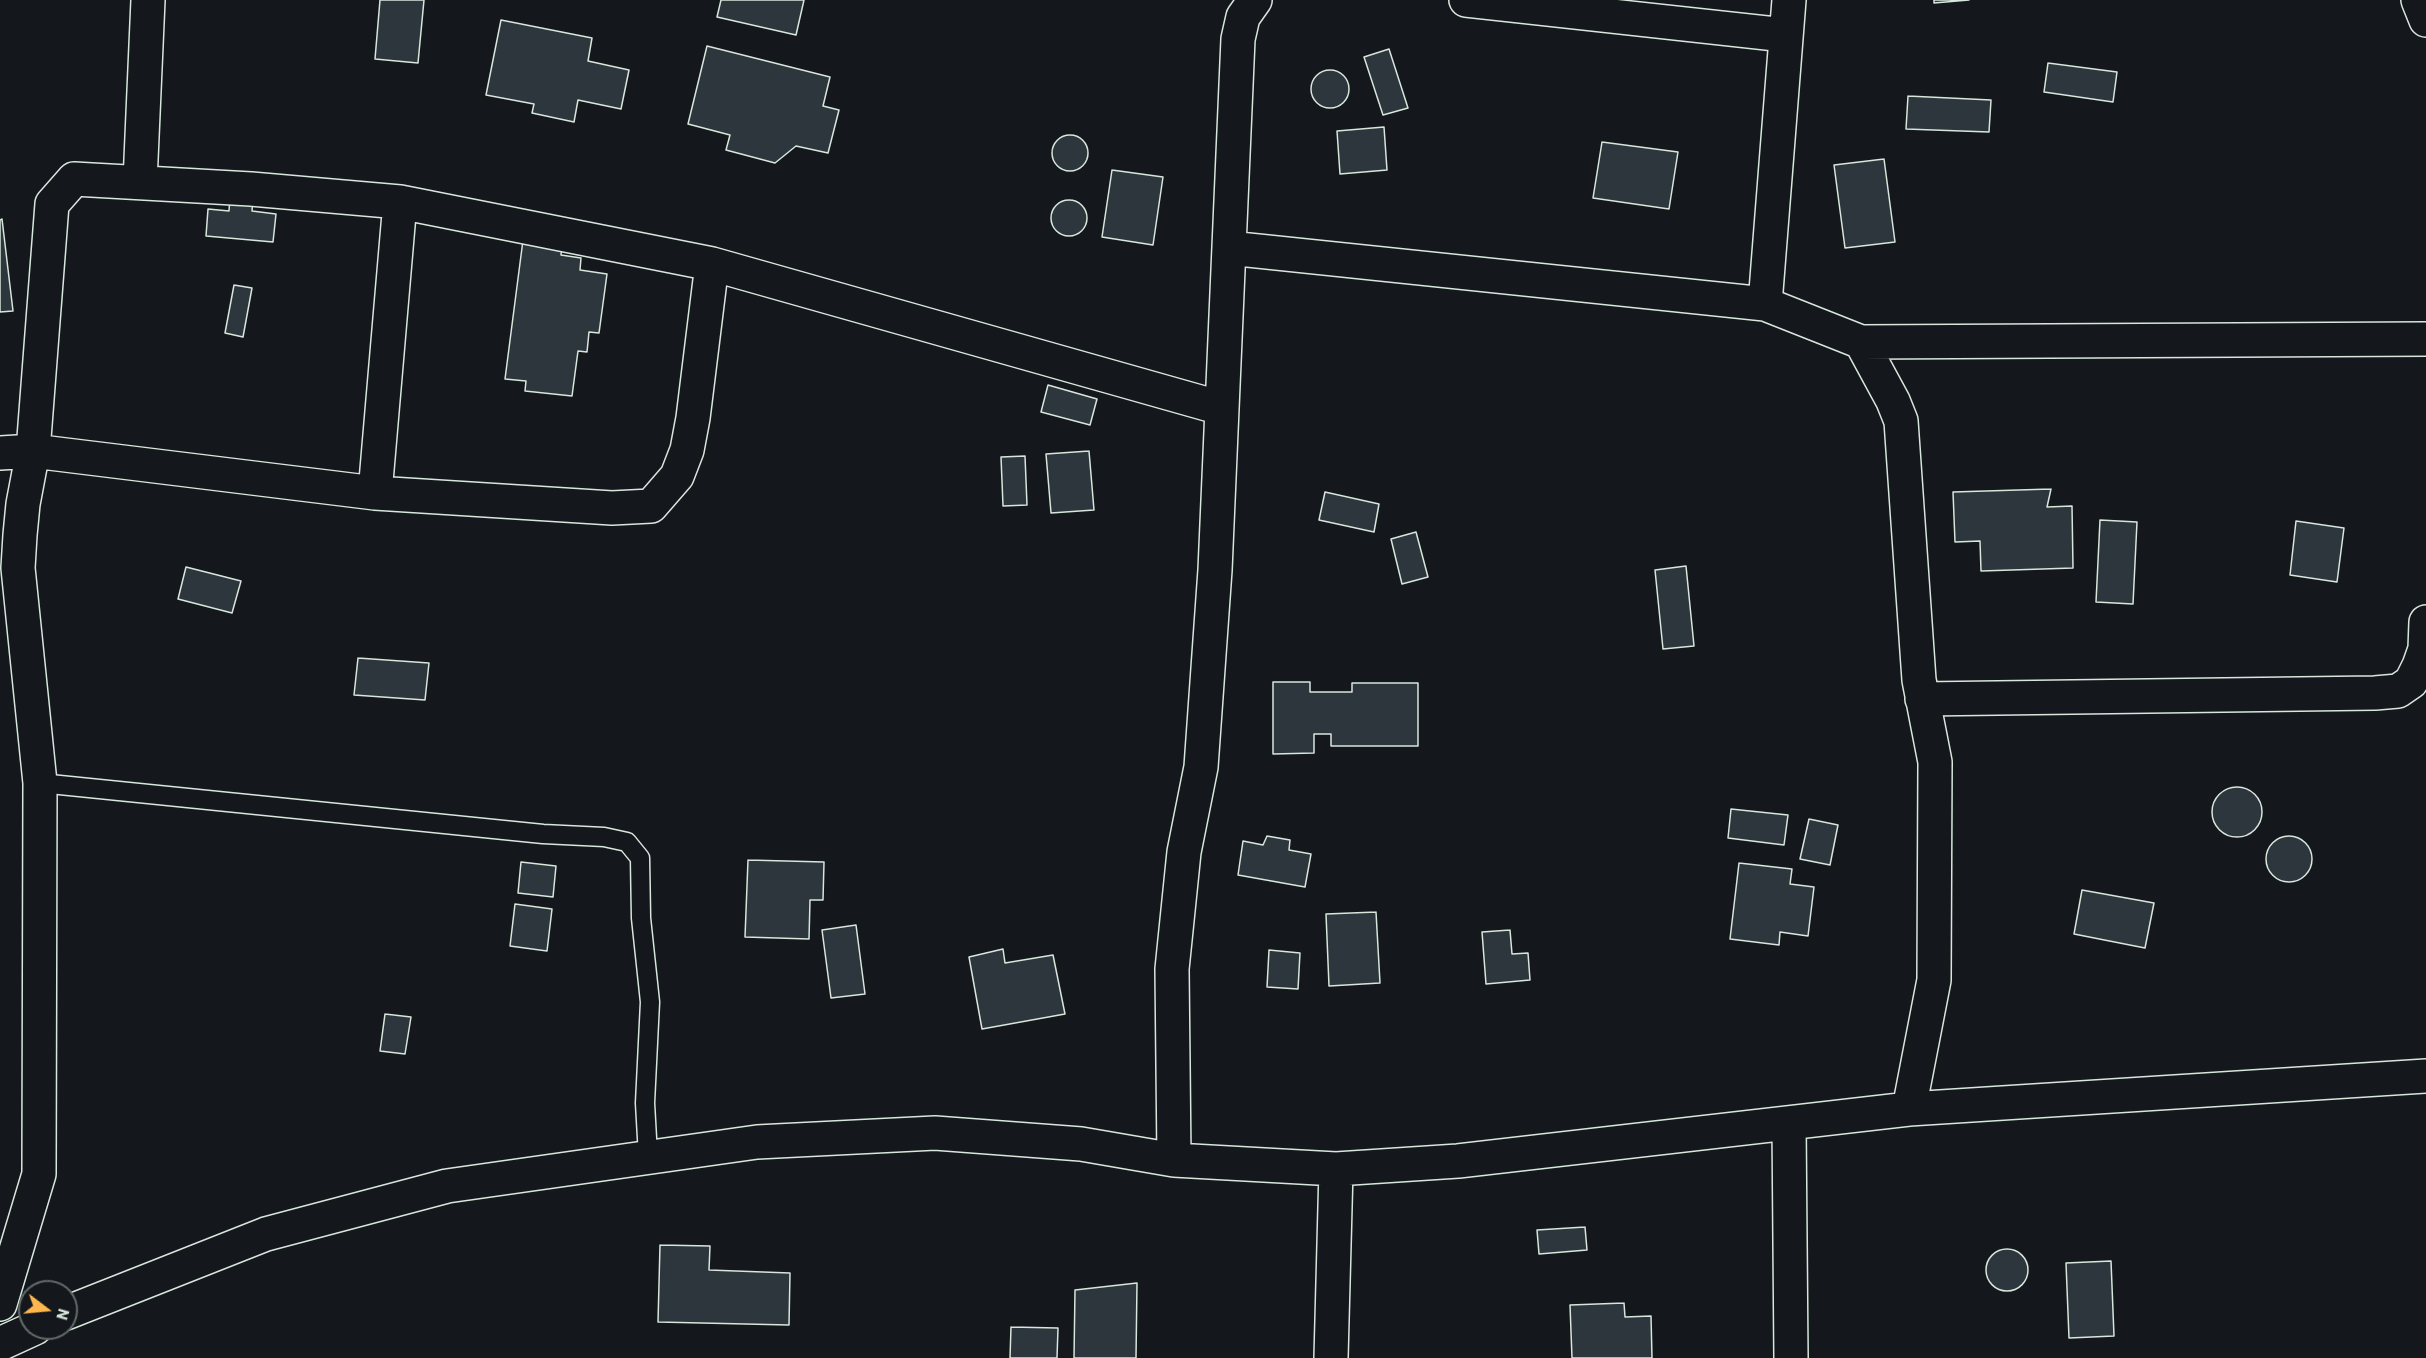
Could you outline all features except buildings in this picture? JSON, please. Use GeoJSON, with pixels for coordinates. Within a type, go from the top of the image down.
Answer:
{"type":"FeatureCollection","features":[{"type":"Feature","properties":{"kind":"street"},"geometry":{"type":"LineString","coordinates":[[140,182],[148,0]]}},
{"type":"Feature","properties":{"kind":"street"},"geometry":{"type":"LineString","coordinates":[[1173,1160],[1173,969],[1184,852],[1201,767],[1215,570],[1238,39],[1243,17],[1255,0]]}},
{"type":"Feature","properties":{"kind":"street"},"geometry":{"type":"LineString","coordinates":[[1466,0],[1521,3],[1785,35]]}},
{"type":"Feature","properties":{"kind":"street"},"geometry":{"type":"LineString","coordinates":[[1765,304],[1789,0]]}},
{"type":"Feature","properties":{"kind":"street"},"geometry":{"type":"LineString","coordinates":[[2418,0],[2426,20]]}},
{"type":"Feature","properties":{"kind":"street"},"geometry":{"type":"LineString","coordinates":[[0,1304],[39,1174],[40,783],[18,568],[22,504],[33,451],[52,204],[74,179],[251,189],[400,202],[712,264],[1221,408]]}},
{"type":"Feature","properties":{"kind":"street"},"geometry":{"type":"LineString","coordinates":[[375,494],[400,202]]}},
{"type":"Feature","properties":{"kind":"street"},"geometry":{"type":"LineString","coordinates":[[1229,248],[1765,304],[1861,342],[2426,339]]}},
{"type":"Feature","properties":{"kind":"street"},"geometry":{"type":"LineString","coordinates":[[0,453],[33,451],[375,494],[612,508],[651,506],[676,476],[687,450],[712,264]]}},
{"type":"Feature","properties":{"kind":"street"},"geometry":{"type":"LineString","coordinates":[[1861,342],[1893,401],[1901,421],[1922,699],[1935,762],[1934,980],[1909,1109]]}},
{"type":"Feature","properties":{"kind":"street"},"geometry":{"type":"LineString","coordinates":[[1922,699],[2398,691],[2411,681],[2419,666],[2425,649],[2426,622]]}},
{"type":"Feature","properties":{"kind":"street"},"geometry":{"type":"LineString","coordinates":[[78,1308],[266,1234],[447,1186],[757,1142],[935,1132],[1081,1144],[1173,1160],[1336,1169],[1458,1161],[1909,1109],[2426,1076]]}},
{"type":"Feature","properties":{"kind":"street"},"geometry":{"type":"LineString","coordinates":[[1789,1123],[1791,1358]]}},
{"type":"Feature","properties":{"kind":"street"},"geometry":{"type":"LineString","coordinates":[[1331,1358],[1336,1169]]}},
{"type":"Feature","properties":{"kind":"street"},"geometry":{"type":"LineString","coordinates":[[0,1344],[18,1336]]}},
{"type":"Feature","properties":{"kind":"lane"},"geometry":{"type":"LineString","coordinates":[[40,783],[543,834],[604,837],[627,842],[640,858],[641,918],[650,1002],[645,1103],[648,1156]]}}]}
